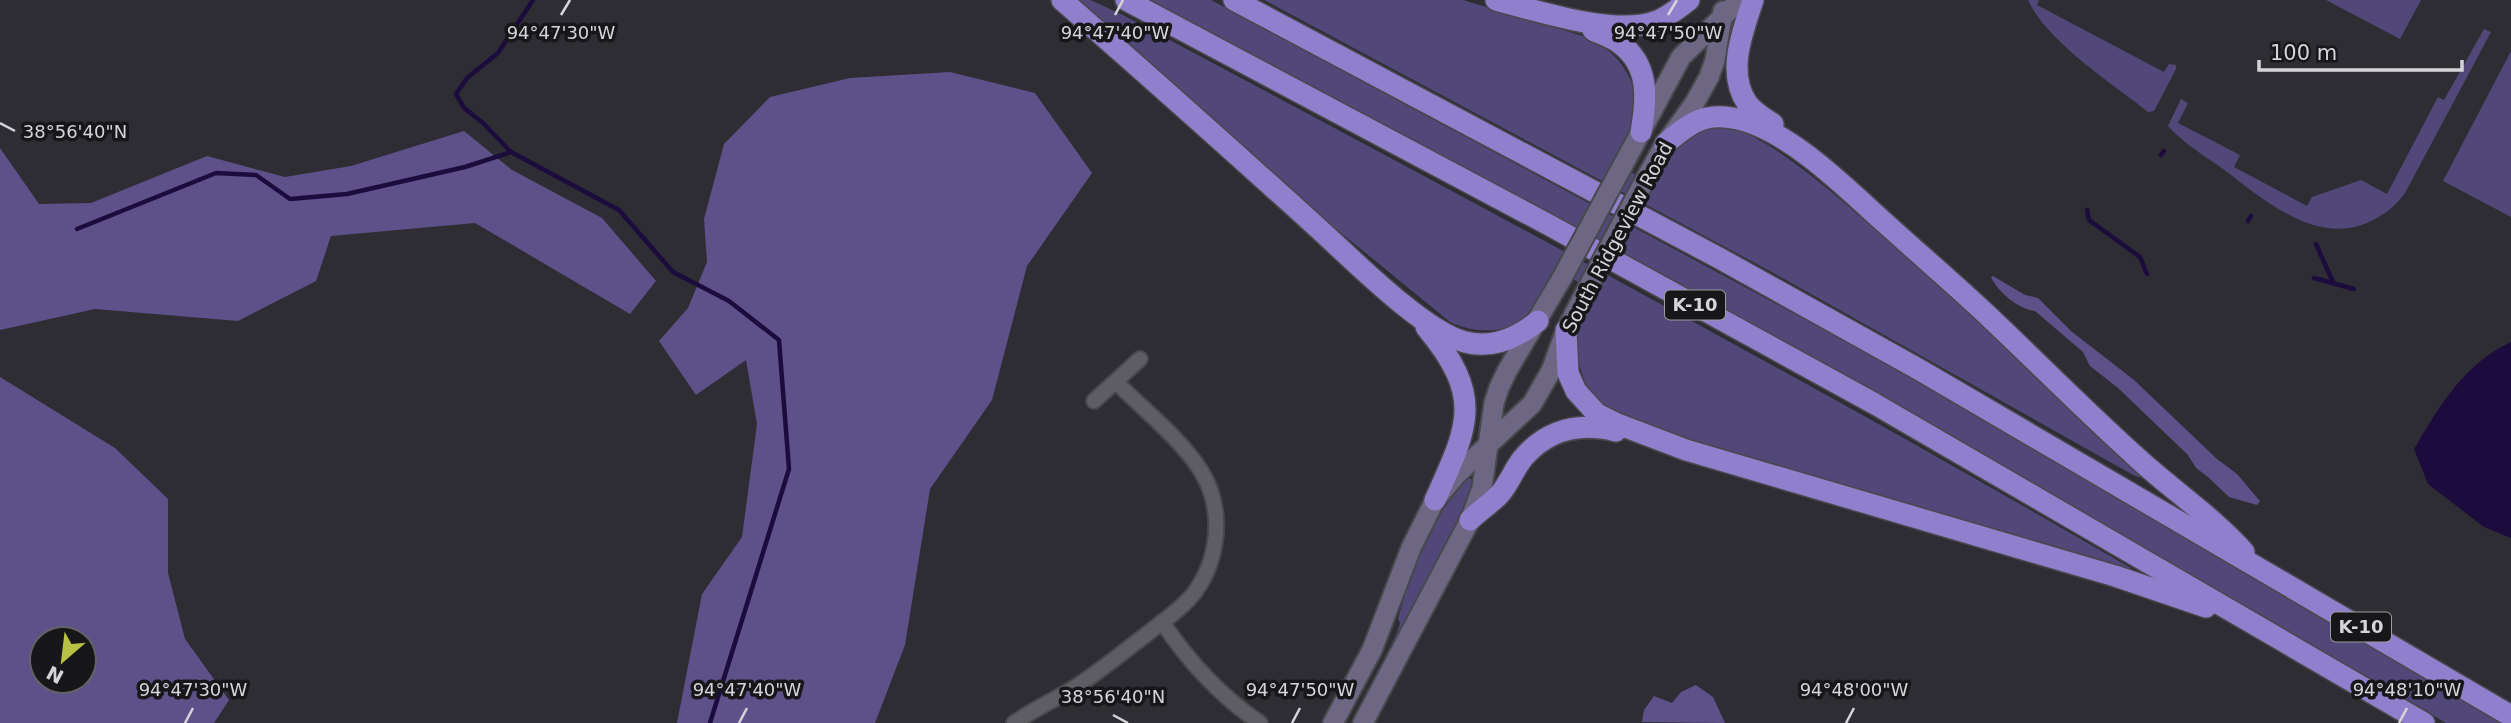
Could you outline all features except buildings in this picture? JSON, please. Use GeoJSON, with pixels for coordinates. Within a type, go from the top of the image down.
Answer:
{"type":"FeatureCollection","features":[{"type":"Feature","properties":{"kind":"highway"},"geometry":{"type":"LineString","coordinates":[[1062,0],[1431,326],[1465,343],[1492,344],[1522,334],[1538,321]]}},
{"type":"Feature","properties":{"kind":"highway","name":"K-10"},"geometry":{"type":"LineString","coordinates":[[1126,0],[1875,404],[2424,723]]}},
{"type":"Feature","properties":{"kind":"highway","name":"K-10"},"geometry":{"type":"LineString","coordinates":[[1234,0],[1719,258],[1920,370],[2511,716]]}},
{"type":"Feature","properties":{"kind":"highway"},"geometry":{"type":"LineString","coordinates":[[1496,0],[1585,26],[1618,42],[1633,58],[1643,76],[1647,95],[1641,132]]}},
{"type":"Feature","properties":{"kind":"highway"},"geometry":{"type":"LineString","coordinates":[[1555,16],[1604,25],[1642,25],[1658,21],[1689,0]]}},
{"type":"Feature","properties":{"kind":"highway"},"geometry":{"type":"LineString","coordinates":[[1753,0],[1737,56],[1741,88],[1747,103],[1983,311],[2133,455],[2222,528],[2257,566]]}},
{"type":"Feature","properties":{"kind":"highway"},"geometry":{"type":"LineString","coordinates":[[1665,145],[1689,124],[1713,117],[1746,121],[1785,139]]}},
{"type":"Feature","properties":{"kind":"highway"},"geometry":{"type":"LineString","coordinates":[[1405,305],[1427,328],[1445,353],[1458,375],[1465,402],[1460,445],[1435,500]]}},
{"type":"Feature","properties":{"kind":"highway"},"geometry":{"type":"LineString","coordinates":[[1566,330],[1568,373],[1576,391],[1586,404],[1597,414],[1686,450]]}},
{"type":"Feature","properties":{"kind":"highway"},"geometry":{"type":"LineString","coordinates":[[1470,520],[1500,494],[1523,459],[1553,434],[1568,428],[1592,426],[1686,450],[2115,576],[2256,625]]}},
{"type":"Feature","properties":{"kind":"main road","name":"South Ridgeview Road"},"geometry":{"type":"LineString","coordinates":[[1363,723],[1470,520],[1482,488],[1494,403],[1507,371],[1562,278],[1681,57],[1724,8],[1740,0]]}},
{"type":"Feature","properties":{"kind":"main road","name":"South Ridgeview Road"},"geometry":{"type":"LineString","coordinates":[[1332,723],[1372,650],[1411,548],[1435,500],[1457,474],[1518,418],[1537,396],[1552,371],[1566,330],[1646,178],[1709,78],[1724,8]]}},
{"type":"Feature","properties":{"kind":"street"},"geometry":{"type":"LineString","coordinates":[[1094,401],[1140,359]]}},
{"type":"Feature","properties":{"kind":"street"},"geometry":{"type":"LineString","coordinates":[[1014,723],[1076,686],[1162,622],[1193,594],[1209,565],[1216,531],[1213,498],[1201,471],[1192,458],[1116,382]]}},
{"type":"Feature","properties":{"kind":"street"},"geometry":{"type":"LineString","coordinates":[[1162,622],[1203,676],[1260,723]]}},
{"type":"Feature","properties":{"kind":"shaded area"},"geometry":{"type":"Polygon","coordinates":[[[1073,0],[1090,0],[1121,14],[1629,286],[1881,425],[2131,568],[2128,575],[1692,443],[1609,409],[1595,398],[1585,383],[1575,351],[1577,333],[1597,292],[1554,269],[1538,304],[1529,314],[1509,327],[1497,330],[1473,329],[1450,322],[1253,161],[1073,0]]]}},
{"type":"Feature","properties":{"kind":"shaded area"},"geometry":{"type":"Polygon","coordinates":[[[1148,0],[1211,0],[1836,336],[2005,431],[2502,723],[2446,723],[1858,382],[1510,192],[1148,0]]]}},
{"type":"Feature","properties":{"kind":"shaded area"},"geometry":{"type":"Polygon","coordinates":[[[1264,0],[1463,0],[1586,37],[1612,54],[1629,76],[1633,88],[1634,117],[1613,162],[1654,185],[1673,154],[1688,138],[1698,132],[1722,127],[1740,131],[1761,141],[1833,193],[2000,335],[2145,474],[2144,478],[2135,476],[1768,270],[1264,0]]]}},
{"type":"Feature","properties":{"kind":"shaded area"},"geometry":{"type":"Polygon","coordinates":[[[2028,0],[2039,0],[2037,5],[2164,72],[2169,64],[2176,65],[2154,111],[2148,112],[2065,46],[2037,16],[2028,0]]]}},
{"type":"Feature","properties":{"kind":"shaded area"},"geometry":{"type":"Polygon","coordinates":[[[2326,0],[2421,0],[2400,39],[2326,0]]]}},
{"type":"Feature","properties":{"kind":"shaded area"},"geometry":{"type":"Polygon","coordinates":[[[2484,29],[2491,32],[2405,193],[2388,211],[2367,223],[2347,228],[2328,228],[2290,216],[2194,149],[2168,126],[2181,99],[2188,103],[2178,123],[2240,155],[2234,167],[2307,206],[2312,197],[2361,180],[2387,194],[2438,97],[2444,100],[2484,29]]]}},
{"type":"Feature","properties":{"kind":"shaded area"},"geometry":{"type":"Polygon","coordinates":[[[2511,51],[2511,217],[2443,181],[2511,51]]]}},
{"type":"Feature","properties":{"kind":"shaded area"},"geometry":{"type":"Polygon","coordinates":[[[950,72],[1035,93],[1092,173],[1027,266],[992,400],[930,489],[905,645],[875,723],[677,723],[702,594],[742,537],[757,424],[746,360],[696,395],[659,341],[688,308],[707,262],[704,219],[724,144],[770,97],[850,78],[950,72]]]}},
{"type":"Feature","properties":{"kind":"shaded area"},"geometry":{"type":"Polygon","coordinates":[[[464,131],[512,170],[602,218],[656,281],[630,314],[475,223],[331,236],[316,281],[238,321],[95,309],[0,330],[0,148],[39,204],[91,203],[207,156],[285,177],[351,166],[464,131]]]}},
{"type":"Feature","properties":{"kind":"shaded area"},"geometry":{"type":"Polygon","coordinates":[[[1991,277],[2025,295],[2038,298],[2071,331],[2134,380],[2217,459],[2237,474],[2260,501],[2257,505],[2229,497],[2196,468],[2188,455],[2118,388],[2090,366],[2083,352],[2035,311],[2009,299],[1994,283],[1991,277]]]}},
{"type":"Feature","properties":{"kind":"shaded area"},"geometry":{"type":"Polygon","coordinates":[[[2511,342],[2511,538],[2484,527],[2428,484],[2414,449],[2455,387],[2480,362],[2511,342]]]}},
{"type":"Feature","properties":{"kind":"shaded area"},"geometry":{"type":"Polygon","coordinates":[[[0,377],[115,448],[168,499],[168,573],[185,639],[229,700],[214,723],[0,723],[0,377]]]}},
{"type":"Feature","properties":{"kind":"shaded area"},"geometry":{"type":"Polygon","coordinates":[[[1469,478],[1473,480],[1462,514],[1390,655],[1387,653],[1399,627],[1398,619],[1403,600],[1424,544],[1444,509],[1469,478]]]}},
{"type":"Feature","properties":{"kind":"shaded area"},"geometry":{"type":"Polygon","coordinates":[[[1696,685],[1713,697],[1725,723],[1642,722],[1644,710],[1654,696],[1672,703],[1681,692],[1696,685]]]}},
{"type":"Feature","properties":{"kind":"waterway"},"geometry":{"type":"LineString","coordinates":[[533,0],[498,53],[467,78],[456,94],[464,108],[511,152],[619,210],[673,272],[729,301],[779,340],[789,469],[710,723]]}},
{"type":"Feature","properties":{"kind":"waterway"},"geometry":{"type":"LineString","coordinates":[[2161,155],[2164,151]]}},
{"type":"Feature","properties":{"kind":"waterway"},"geometry":{"type":"LineString","coordinates":[[77,229],[216,173],[256,175],[290,199],[347,194],[465,167],[511,152]]}},
{"type":"Feature","properties":{"kind":"waterway"},"geometry":{"type":"LineString","coordinates":[[2087,210],[2089,220],[2140,257],[2147,274]]}},
{"type":"Feature","properties":{"kind":"waterway"},"geometry":{"type":"LineString","coordinates":[[2248,221],[2251,216]]}},
{"type":"Feature","properties":{"kind":"waterway"},"geometry":{"type":"LineString","coordinates":[[2316,244],[2333,282]]}},
{"type":"Feature","properties":{"kind":"waterway"},"geometry":{"type":"LineString","coordinates":[[2314,278],[2354,289]]}}]}
